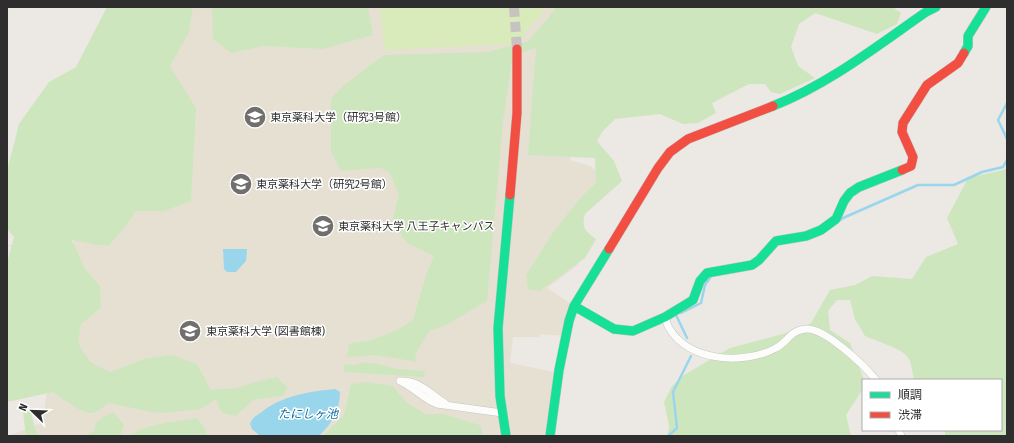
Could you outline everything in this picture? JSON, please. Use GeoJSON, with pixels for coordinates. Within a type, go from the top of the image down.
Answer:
{"type":"FeatureCollection","features":[{"type":"Feature","properties":{"kind":"street"},"geometry":{"type":"LineString","coordinates":[[550,436],[564,340],[574,306],[658,168],[670,152],[688,139],[788,100],[831,77],[926,12],[936,7]]}},
{"type":"Feature","properties":{"kind":"street"},"geometry":{"type":"LineString","coordinates":[[574,306],[614,329],[633,331],[665,316],[693,300],[700,281],[707,273],[752,265],[759,260],[776,241],[806,236],[821,230],[836,219],[844,201],[850,193],[859,187],[911,166],[913,157],[902,132],[904,123],[927,85],[958,63],[968,46],[968,36],[986,7]]}},
{"type":"Feature","properties":{"kind":"street"},"geometry":{"type":"LineString","coordinates":[[506,436],[502,413],[499,378],[498,328],[517,112],[517,49]]}},
{"type":"Feature","properties":{"kind":"street"},"geometry":{"type":"LineString","coordinates":[[665,316],[669,328],[680,340],[694,351],[716,357],[733,359],[757,356],[778,348],[794,332],[807,328],[817,330],[847,351],[867,369],[875,379]]}},
{"type":"Feature","properties":{"kind":"street"},"geometry":{"type":"LineString","coordinates":[[447,406],[424,387],[410,382],[400,381],[429,401],[437,404],[447,406],[502,413]]}},
{"type":"Feature","properties":{"kind":"shaded area","name":"東京薬科大学 八王子キャンパス"},"geometry":{"type":"Polygon","coordinates":[[[182,7],[679,7],[582,54],[570,160],[590,166],[615,185],[553,242],[579,264],[547,288],[574,306],[565,336],[540,334],[539,337],[513,337],[510,363],[559,373],[550,436],[9,436],[43,422],[56,316],[30,262],[8,245],[32,244],[73,248],[76,210],[182,7]]]}},
{"type":"Feature","properties":{"kind":"green space"},"geometry":{"type":"Polygon","coordinates":[[[107,7],[193,7],[189,32],[170,66],[196,108],[191,201],[164,211],[136,211],[123,230],[109,245],[97,245],[72,240],[85,269],[100,286],[101,308],[81,324],[78,343],[90,362],[110,372],[144,359],[172,355],[197,364],[211,390],[237,388],[277,377],[288,388],[282,396],[253,400],[236,416],[222,412],[216,399],[201,409],[164,413],[151,412],[109,403],[92,413],[88,413],[72,405],[53,392],[7,402],[7,263],[14,237],[7,229],[7,171],[19,124],[49,82],[76,67],[107,7]]]}},
{"type":"Feature","properties":{"kind":"green space"},"geometry":{"type":"Polygon","coordinates":[[[212,7],[368,7],[373,35],[323,49],[264,46],[231,53],[213,39],[212,7]]]}},
{"type":"Feature","properties":{"kind":"green space"},"geometry":{"type":"Polygon","coordinates":[[[380,7],[547,7],[516,44],[385,50],[380,7]]]}},
{"type":"Feature","properties":{"kind":"green space"},"geometry":{"type":"Polygon","coordinates":[[[556,7],[893,7],[901,13],[897,24],[877,34],[815,13],[799,24],[791,47],[798,66],[815,78],[780,94],[771,92],[765,84],[749,84],[712,103],[716,113],[698,123],[683,124],[660,114],[615,119],[602,132],[597,141],[614,161],[622,181],[585,214],[585,229],[596,239],[585,258],[540,291],[528,289],[526,275],[552,234],[581,197],[596,183],[595,158],[528,155],[536,48],[513,55],[503,121],[487,301],[446,325],[429,331],[415,355],[417,362],[376,355],[347,357],[349,344],[368,341],[382,336],[413,320],[427,272],[434,256],[407,243],[392,222],[399,195],[390,173],[381,168],[341,171],[331,152],[331,98],[344,85],[384,55],[487,52],[527,42],[556,7]]]}},
{"type":"Feature","properties":{"kind":"green space"},"geometry":{"type":"Polygon","coordinates":[[[1007,169],[1007,436],[945,436],[945,431],[1002,431],[1002,379],[914,379],[911,363],[908,357],[903,352],[865,336],[855,319],[850,300],[837,300],[828,311],[830,330],[850,343],[864,379],[862,379],[862,391],[846,415],[851,436],[668,436],[669,426],[664,402],[672,386],[684,375],[730,348],[783,334],[811,323],[830,290],[855,285],[872,276],[912,279],[926,257],[958,244],[947,218],[968,178],[1007,169]]]}},
{"type":"Feature","properties":{"kind":"green space"},"geometry":{"type":"Polygon","coordinates":[[[364,362],[398,369],[425,371],[424,377],[344,372],[344,364],[355,365],[364,362]]]}},
{"type":"Feature","properties":{"kind":"green space"},"geometry":{"type":"Polygon","coordinates":[[[368,382],[393,386],[406,402],[425,414],[443,414],[480,425],[484,436],[323,436],[344,415],[351,384],[368,382]]]}},
{"type":"Feature","properties":{"kind":"green space"},"geometry":{"type":"Polygon","coordinates":[[[30,411],[37,434],[41,436],[26,436],[23,412],[30,411]]]}},
{"type":"Feature","properties":{"kind":"green space"},"geometry":{"type":"Polygon","coordinates":[[[113,412],[124,424],[120,436],[85,436],[95,430],[95,424],[101,418],[113,412]]]}},
{"type":"Feature","properties":{"kind":"green space"},"geometry":{"type":"Polygon","coordinates":[[[197,418],[206,430],[206,436],[129,436],[145,428],[197,418]]]}},
{"type":"Feature","properties":{"kind":"water"},"geometry":{"type":"Polygon","coordinates":[[[223,249],[247,249],[246,261],[236,272],[227,272],[224,269],[223,249]]]}},
{"type":"Feature","properties":{"kind":"water","name":"たにしヶ池"},"geometry":{"type":"Polygon","coordinates":[[[335,389],[340,392],[337,410],[328,426],[319,436],[260,436],[252,429],[250,424],[254,417],[279,402],[297,395],[335,389]]]}},
{"type":"Feature","properties":{"kind":"waterway"},"geometry":{"type":"LineString","coordinates":[[1007,103],[998,120],[1007,139]]}},
{"type":"Feature","properties":{"kind":"waterway"},"geometry":{"type":"LineString","coordinates":[[839,221],[918,185],[954,185],[982,172],[1003,167],[1007,160]]}},
{"type":"Feature","properties":{"kind":"waterway"},"geometry":{"type":"LineString","coordinates":[[681,313],[701,303],[705,285],[712,275]]}},
{"type":"Feature","properties":{"kind":"waterway"},"geometry":{"type":"LineString","coordinates":[[676,315],[687,338]]}},
{"type":"Feature","properties":{"kind":"waterway"},"geometry":{"type":"LineString","coordinates":[[668,436],[677,428],[673,392],[691,356]]}},
{"type":"Feature","properties":{"kind":"tunnel"},"geometry":{"type":"LineString","coordinates":[[514,7],[517,49]]}},
{"type":"Feature","properties":{"kind":"traffic: fast"},"geometry":{"type":"LineString","coordinates":[[773,106],[794,97],[833,76],[926,12],[936,7]]}},
{"type":"Feature","properties":{"kind":"traffic: fast"},"geometry":{"type":"LineString","coordinates":[[964,53],[968,46],[968,36],[986,7]]}},
{"type":"Feature","properties":{"kind":"traffic: fast"},"geometry":{"type":"LineString","coordinates":[[574,306],[614,329],[633,331],[665,317],[693,300],[700,281],[707,273],[752,265],[759,260],[776,241],[806,236],[821,230],[836,219],[844,201],[850,193],[859,187],[902,170]]}},
{"type":"Feature","properties":{"kind":"traffic: fast"},"geometry":{"type":"LineString","coordinates":[[506,436],[500,396],[498,328],[510,195]]}},
{"type":"Feature","properties":{"kind":"traffic: fast"},"geometry":{"type":"LineString","coordinates":[[550,436],[559,370],[569,321],[574,306],[609,249]]}},
{"type":"Feature","properties":{"kind":"traffic: jam"},"geometry":{"type":"LineString","coordinates":[[510,195],[517,113],[517,49]]}},
{"type":"Feature","properties":{"kind":"traffic: jam"},"geometry":{"type":"LineString","coordinates":[[902,170],[911,166],[913,157],[902,132],[903,123],[927,85],[958,63],[964,53]]}},
{"type":"Feature","properties":{"kind":"traffic: jam"},"geometry":{"type":"LineString","coordinates":[[609,249],[658,168],[670,152],[688,139],[773,106]]}},
{"type":"Feature","properties":{"kind":"place","name":"東京薬科大学（研究3号館）"},"geometry":{"type":"Point","coordinates":[255,117]}},
{"type":"Feature","properties":{"kind":"place","name":"東京薬科大学（研究2号館）"},"geometry":{"type":"Point","coordinates":[241,184]}},
{"type":"Feature","properties":{"kind":"place","name":"東京薬科大学 八王子キャンパス"},"geometry":{"type":"Point","coordinates":[323,226]}},
{"type":"Feature","properties":{"kind":"place","name":"東京薬科大学 (図書館棟)"},"geometry":{"type":"Point","coordinates":[190,331]}}]}
